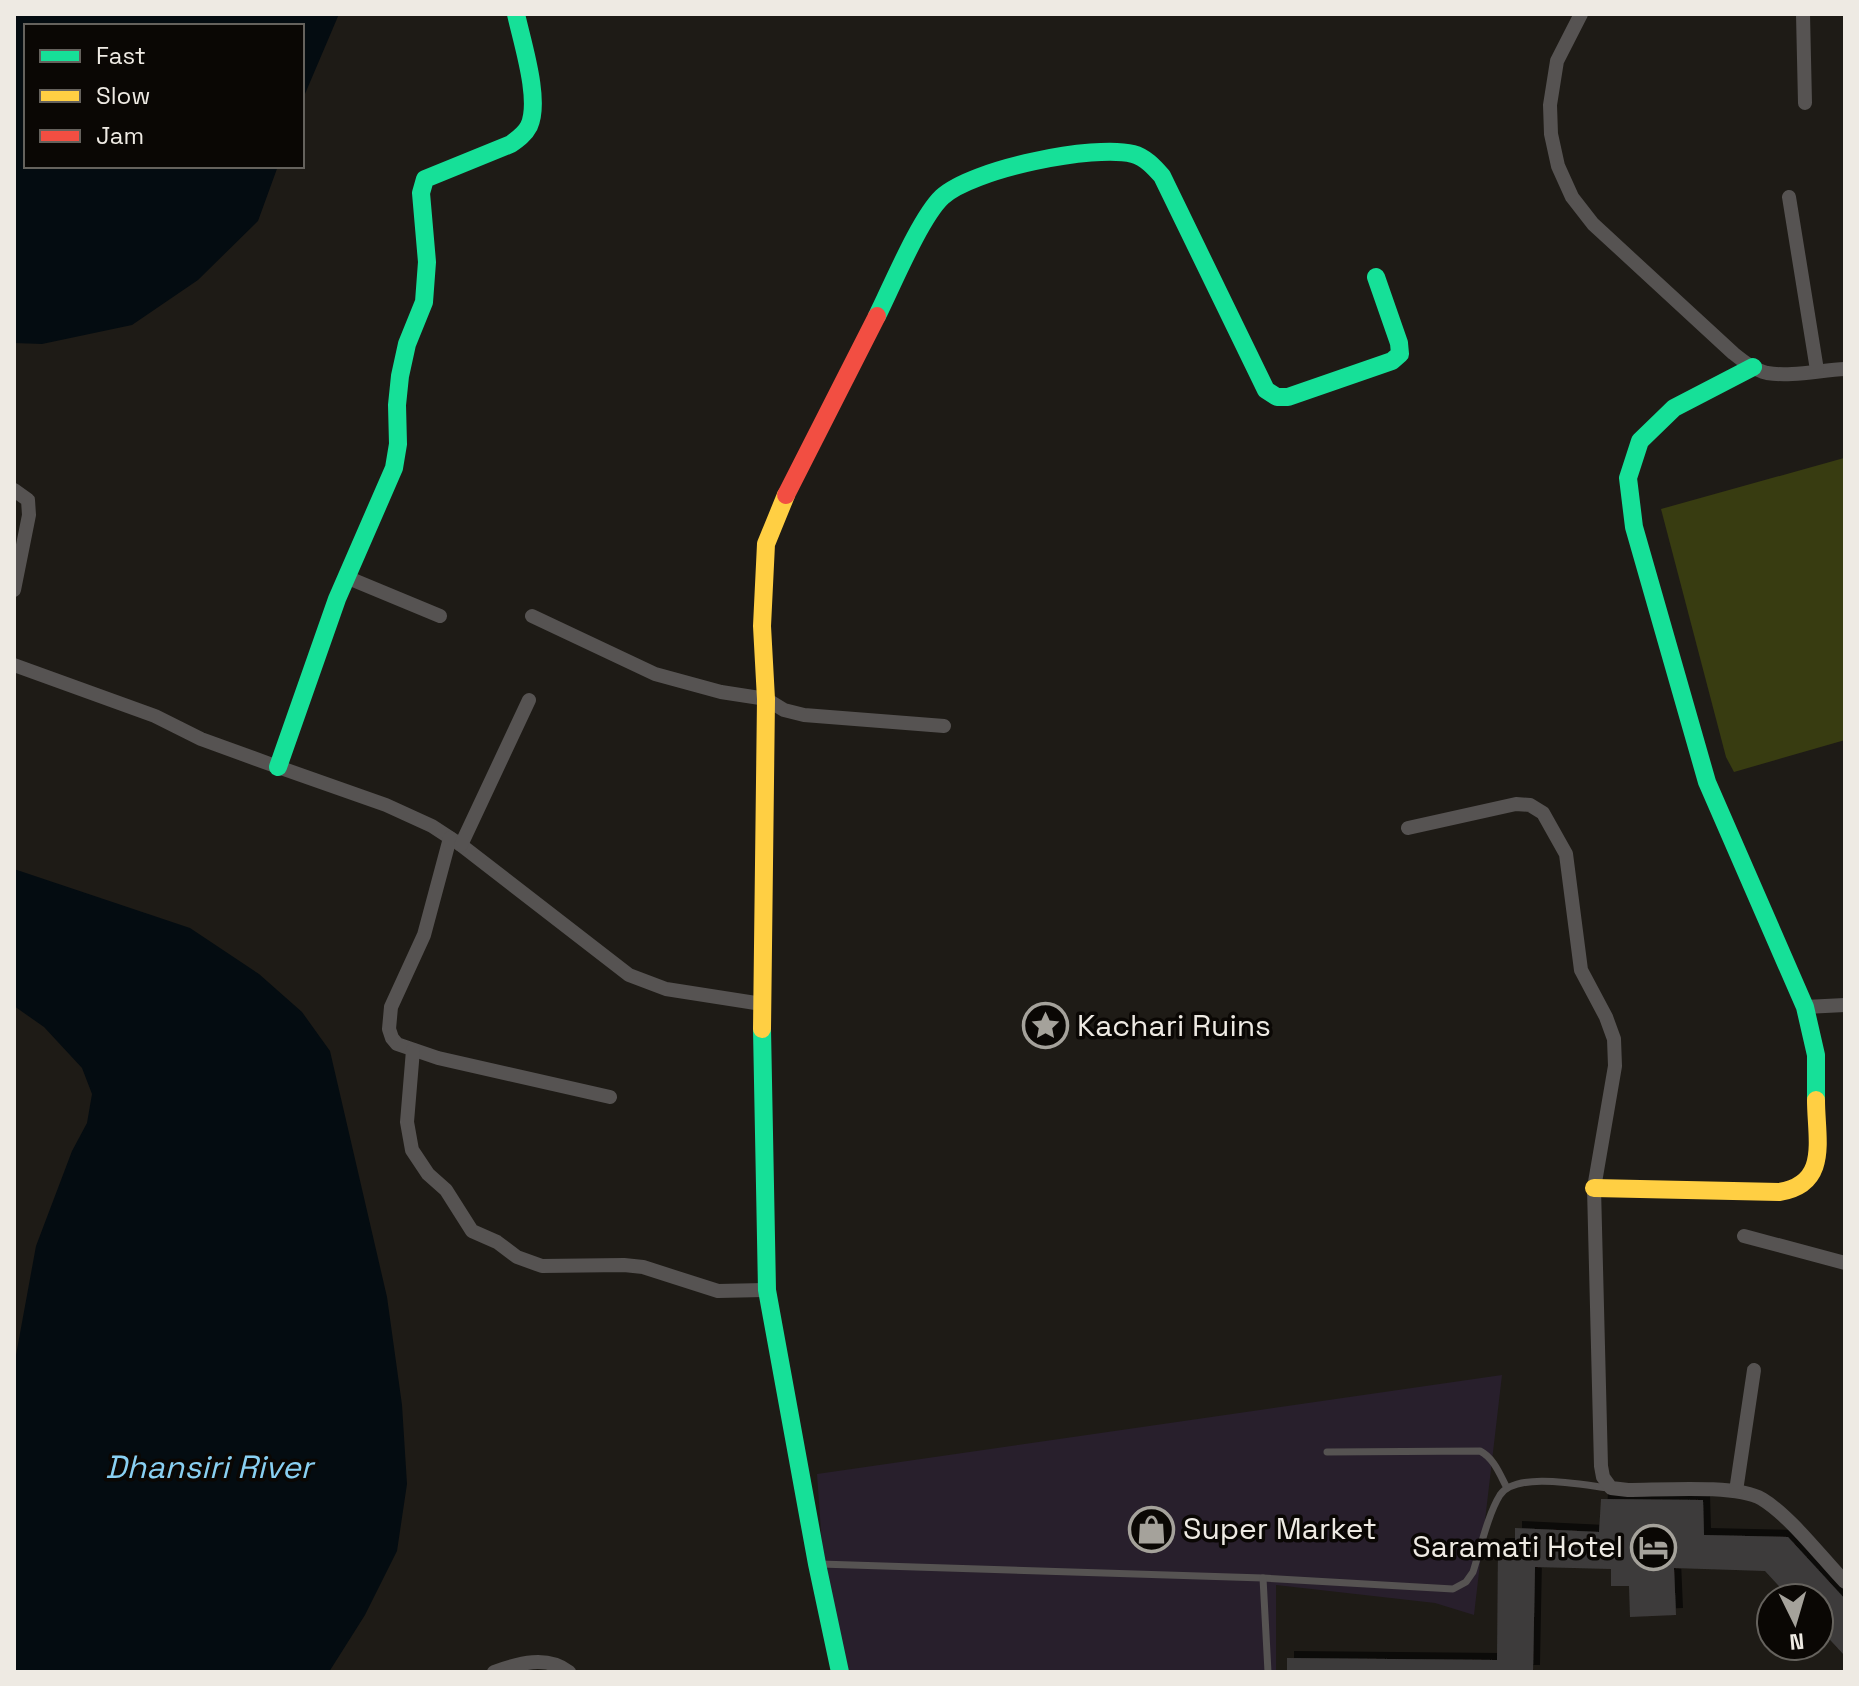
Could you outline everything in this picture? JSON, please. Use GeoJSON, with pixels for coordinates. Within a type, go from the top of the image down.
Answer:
{"type":"FeatureCollection","features":[{"type":"Feature","properties":{"kind":"street"},"geometry":{"type":"LineString","coordinates":[[278,767],[346,577],[394,468],[398,444],[400,376],[407,344],[424,302],[427,262],[421,193],[425,179],[510,145],[524,135],[531,121],[532,98],[516,14]]}},
{"type":"Feature","properties":{"kind":"street"},"geometry":{"type":"LineString","coordinates":[[1581,14],[1557,61],[1550,105],[1551,134],[1558,166],[1572,197],[1593,224],[1733,353],[1753,367],[1765,373],[1845,369]]}},
{"type":"Feature","properties":{"kind":"street"},"geometry":{"type":"LineString","coordinates":[[1803,14],[1805,103]]}},
{"type":"Feature","properties":{"kind":"street"},"geometry":{"type":"LineString","coordinates":[[840,1672],[767,1290],[762,1004],[766,699],[762,626],[766,544],[778,511],[922,227],[944,194],[981,175],[1094,151],[1131,154],[1147,160],[1162,176],[1266,390],[1277,397],[1288,397],[1392,361],[1400,354],[1376,277]]}},
{"type":"Feature","properties":{"kind":"street"},"geometry":{"type":"LineString","coordinates":[[1789,197],[1817,370]]}},
{"type":"Feature","properties":{"kind":"street"},"geometry":{"type":"LineString","coordinates":[[1594,1188],[1779,1192],[1809,1183],[1816,1167],[1816,1055],[1805,1007],[1707,782],[1634,527],[1628,478],[1640,441],[1674,408],[1753,367]]}},
{"type":"Feature","properties":{"kind":"street"},"geometry":{"type":"LineString","coordinates":[[14,490],[28,500],[29,515],[14,590]]}},
{"type":"Feature","properties":{"kind":"street"},"geometry":{"type":"LineString","coordinates":[[346,577],[440,616]]}},
{"type":"Feature","properties":{"kind":"street"},"geometry":{"type":"LineString","coordinates":[[532,616],[655,674],[721,692],[766,699],[784,710],[804,715],[944,726]]}},
{"type":"Feature","properties":{"kind":"street"},"geometry":{"type":"LineString","coordinates":[[14,665],[155,716],[201,739],[386,805],[432,826],[629,975],[666,989],[762,1004]]}},
{"type":"Feature","properties":{"kind":"street"},"geometry":{"type":"LineString","coordinates":[[529,700],[456,842],[424,935],[391,1007],[389,1029],[397,1044],[413,1050],[610,1097]]}},
{"type":"Feature","properties":{"kind":"street"},"geometry":{"type":"LineString","coordinates":[[1408,828],[1516,804],[1530,805],[1543,813],[1566,854],[1581,970],[1614,1039],[1615,1066],[1594,1188],[1603,1477],[1611,1488],[1736,1491],[1761,1498],[1845,1582]]}},
{"type":"Feature","properties":{"kind":"street"},"geometry":{"type":"LineString","coordinates":[[1805,1007],[1845,1005]]}},
{"type":"Feature","properties":{"kind":"street"},"geometry":{"type":"LineString","coordinates":[[413,1050],[407,1122],[412,1150],[428,1174],[446,1190],[472,1231],[497,1242],[517,1257],[542,1266],[643,1267],[718,1291],[767,1290]]}},
{"type":"Feature","properties":{"kind":"street"},"geometry":{"type":"LineString","coordinates":[[1744,1236],[1845,1263]]}},
{"type":"Feature","properties":{"kind":"street"},"geometry":{"type":"LineString","coordinates":[[1736,1491],[1754,1370]]}},
{"type":"Feature","properties":{"kind":"street"},"geometry":{"type":"LineString","coordinates":[[494,1672],[516,1664],[547,1662],[558,1664],[569,1672]]}},
{"type":"Feature","properties":{"kind":"lane"},"geometry":{"type":"LineString","coordinates":[[1327,1452],[1480,1451],[1487,1455],[1507,1488]]}},
{"type":"Feature","properties":{"kind":"lane"},"geometry":{"type":"LineString","coordinates":[[817,1564],[1263,1578],[1453,1589],[1466,1582],[1473,1572],[1496,1503],[1507,1488],[1532,1481],[1611,1488]]}},
{"type":"Feature","properties":{"kind":"lane"},"geometry":{"type":"LineString","coordinates":[[1263,1578],[1268,1672]]}},
{"type":"Feature","properties":{"kind":"shaded area","name":"Super Market"},"geometry":{"type":"Polygon","coordinates":[[[1502,1375],[1474,1615],[1435,1603],[1276,1585],[1276,1672],[847,1672],[825,1589],[817,1474],[1502,1375]]]}},
{"type":"Feature","properties":{"kind":"green space"},"geometry":{"type":"Polygon","coordinates":[[[1844,458],[1845,740],[1734,772],[1726,757],[1661,509],[1844,458]]]}},
{"type":"Feature","properties":{"kind":"water"},"geometry":{"type":"Polygon","coordinates":[[[14,14],[339,14],[304,96],[304,24],[24,24],[24,168],[277,168],[258,221],[198,280],[132,325],[42,344],[14,343],[14,14]]]}},
{"type":"Feature","properties":{"kind":"water","name":"Dhansiri River"},"geometry":{"type":"Polygon","coordinates":[[[14,869],[190,928],[259,974],[302,1012],[330,1051],[387,1297],[402,1405],[407,1484],[397,1551],[365,1615],[329,1672],[14,1672],[14,1366],[36,1246],[72,1151],[87,1123],[92,1094],[82,1068],[44,1027],[14,1006],[14,869]]]}},
{"type":"Feature","properties":{"kind":"building"},"geometry":{"type":"Polygon","coordinates":[[[1601,1499],[1703,1500],[1704,1535],[1788,1537],[1829,1582],[1775,1582],[1765,1571],[1674,1568],[1676,1615],[1630,1617],[1629,1586],[1611,1586],[1611,1569],[1535,1567],[1533,1672],[1287,1672],[1287,1658],[1497,1660],[1498,1545],[1515,1545],[1515,1528],[1599,1532],[1601,1499]]]}},
{"type":"Feature","properties":{"kind":"building"},"geometry":{"type":"Polygon","coordinates":[[[1835,1588],[1845,1599],[1845,1656],[1835,1645],[1835,1588]]]}},
{"type":"Feature","properties":{"kind":"traffic: fast"},"geometry":{"type":"LineString","coordinates":[[278,767],[337,599],[394,468],[398,444],[400,376],[407,344],[424,302],[427,262],[421,193],[425,179],[511,144],[529,126],[532,87],[516,14]]}},
{"type":"Feature","properties":{"kind":"traffic: fast"},"geometry":{"type":"LineString","coordinates":[[877,316],[916,236],[942,197],[957,187],[1005,168],[1091,153],[1137,155],[1162,176],[1266,390],[1277,397],[1288,397],[1392,361],[1400,354],[1376,277]]}},
{"type":"Feature","properties":{"kind":"traffic: fast"},"geometry":{"type":"LineString","coordinates":[[1753,367],[1674,408],[1640,441],[1628,478],[1634,527],[1707,782],[1805,1007],[1816,1055],[1816,1100]]}},
{"type":"Feature","properties":{"kind":"traffic: fast"},"geometry":{"type":"LineString","coordinates":[[762,1029],[767,1290],[840,1672]]}},
{"type":"Feature","properties":{"kind":"traffic: slow"},"geometry":{"type":"LineString","coordinates":[[762,1029],[766,699],[762,626],[766,544],[786,495]]}},
{"type":"Feature","properties":{"kind":"traffic: slow"},"geometry":{"type":"LineString","coordinates":[[1594,1188],[1779,1192],[1795,1187],[1806,1180],[1817,1158],[1816,1100]]}},
{"type":"Feature","properties":{"kind":"traffic: jam"},"geometry":{"type":"LineString","coordinates":[[786,495],[877,316]]}},
{"type":"Feature","properties":{"kind":"place","name":"Kachari Ruins"},"geometry":{"type":"Point","coordinates":[1046,1026]}},
{"type":"Feature","properties":{"kind":"place","name":"Super Market"},"geometry":{"type":"Point","coordinates":[1152,1529]}},
{"type":"Feature","properties":{"kind":"place","name":"Saramati Hotel"},"geometry":{"type":"Point","coordinates":[1654,1547]}}]}
